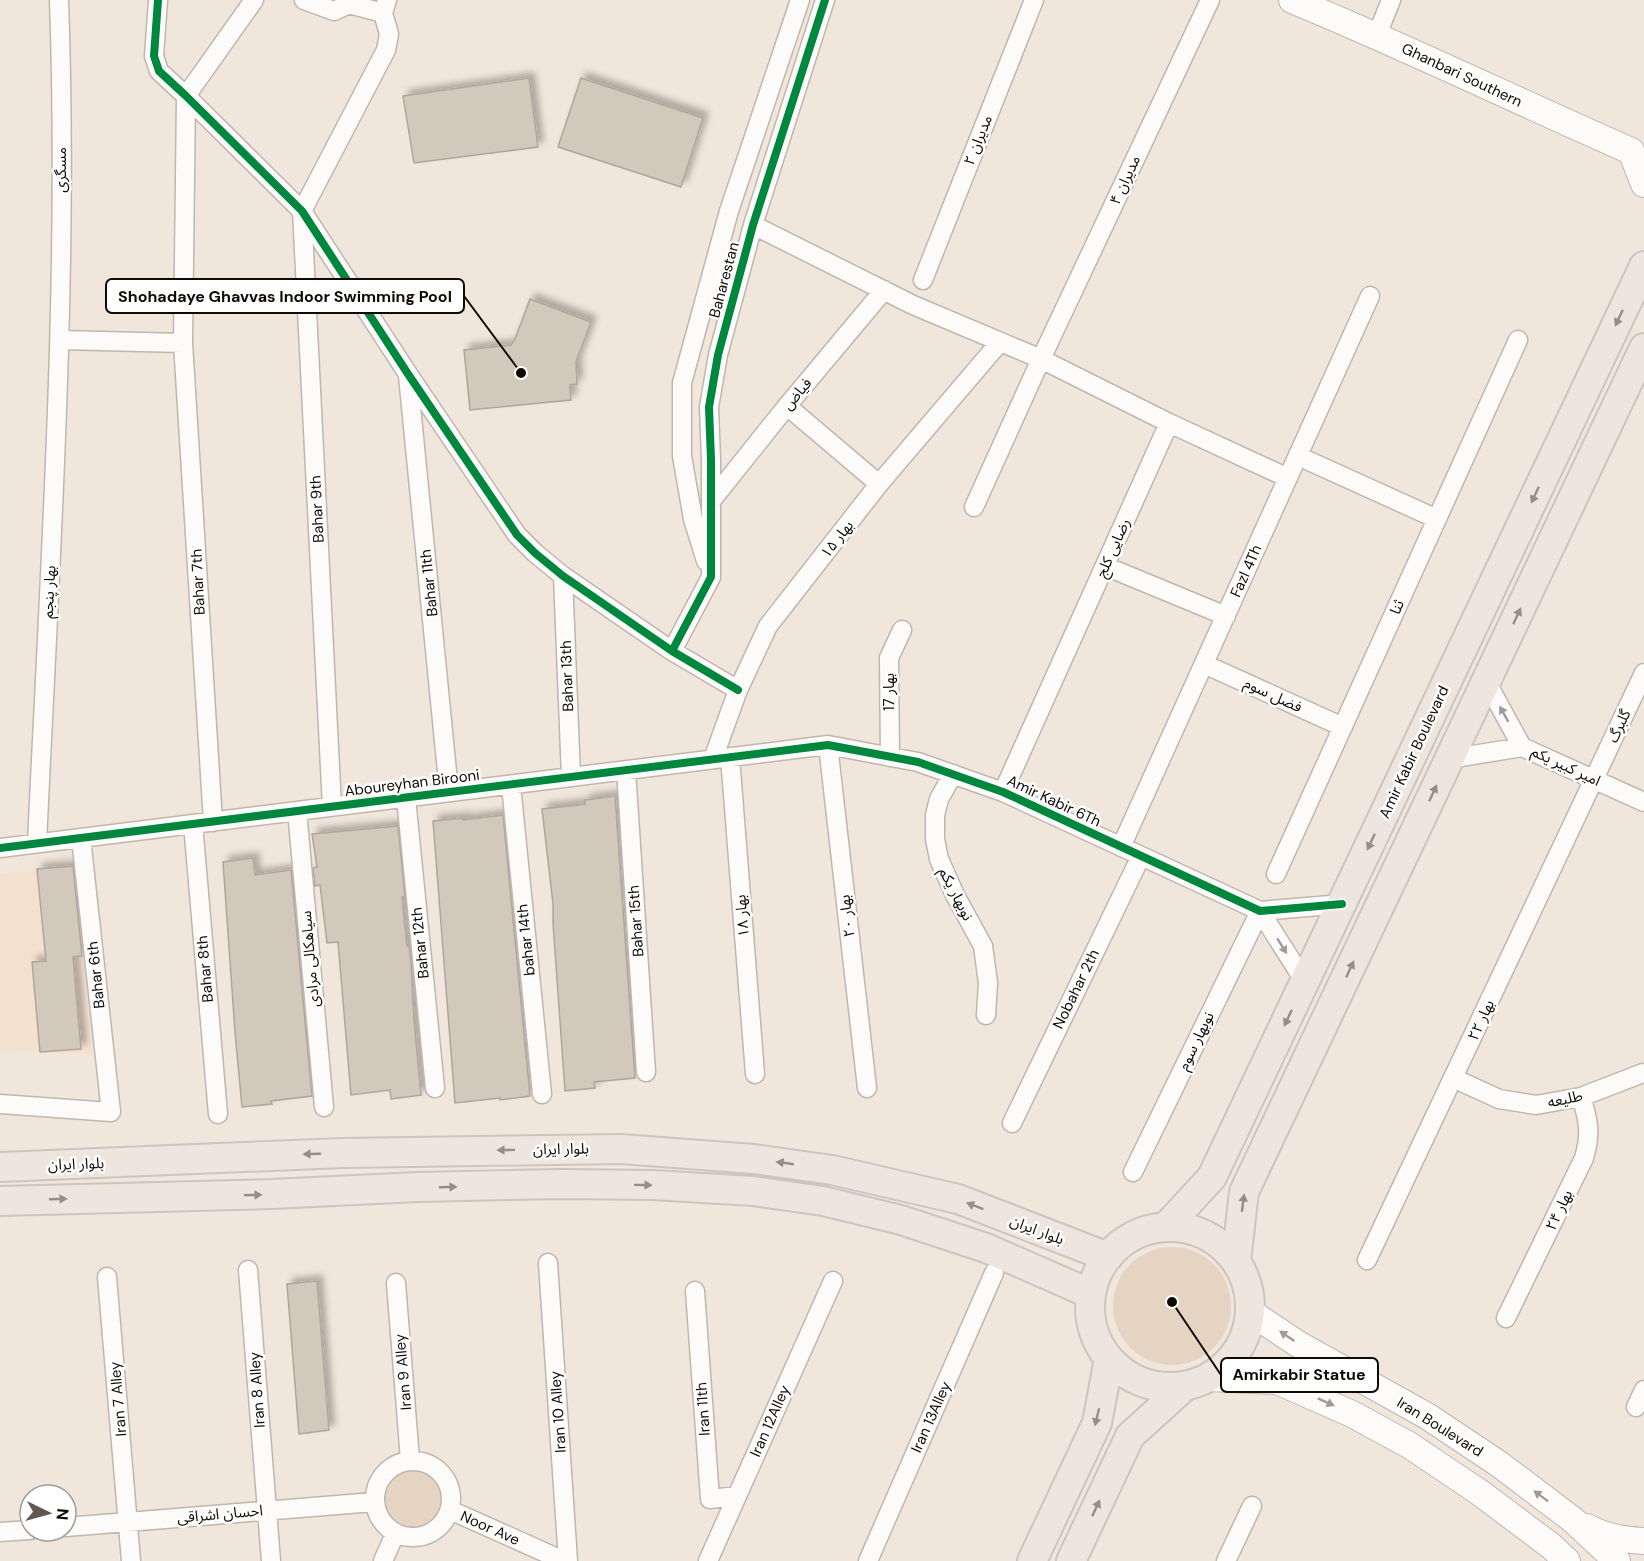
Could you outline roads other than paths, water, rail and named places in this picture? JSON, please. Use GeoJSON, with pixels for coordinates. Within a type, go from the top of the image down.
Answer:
{"type":"FeatureCollection","features":[{"type":"Feature","properties":{"kind":"main road","name":"Ghanbari Southern"},"geometry":{"type":"LineString","coordinates":[[1292,0],[1324,6],[1377,35],[1510,98],[1637,150]]}},
{"type":"Feature","properties":{"kind":"main road"},"geometry":{"type":"LineString","coordinates":[[1637,150],[1644,184]]}},
{"type":"Feature","properties":{"kind":"main road","name":"Amir Kabir Boulevard"},"geometry":{"type":"LineString","coordinates":[[1166,1227],[1212,1177],[1644,266]]}},
{"type":"Feature","properties":{"kind":"main road"},"geometry":{"type":"LineString","coordinates":[[1236,1261],[1244,1192],[1644,348]]}},
{"type":"Feature","properties":{"kind":"main road","name":"بلوار ایران"},"geometry":{"type":"LineString","coordinates":[[0,1167],[343,1153],[621,1149],[754,1159],[832,1170],[958,1199],[1108,1257]]}},
{"type":"Feature","properties":{"kind":"main road"},"geometry":{"type":"LineString","coordinates":[[0,1201],[561,1184],[653,1185],[753,1191],[823,1201],[901,1220],[986,1248],[1091,1294]]}},
{"type":"Feature","properties":{"kind":"main road"},"geometry":{"type":"LineString","coordinates":[[1071,1561],[1130,1436],[1196,1382],[1230,1361],[1244,1338],[1250,1312],[1247,1285],[1236,1261],[1217,1242],[1193,1230],[1166,1227],[1144,1232],[1124,1242],[1108,1257],[1091,1294],[1091,1318],[1097,1340],[1109,1359],[1130,1377],[1156,1387],[1196,1382],[1277,1381],[1352,1414],[1409,1445],[1479,1492],[1551,1546],[1567,1561]]}},
{"type":"Feature","properties":{"kind":"main road","name":"Iran Boulevard"},"geometry":{"type":"LineString","coordinates":[[1250,1312],[1304,1347],[1427,1416],[1498,1464],[1573,1520],[1617,1561]]}},
{"type":"Feature","properties":{"kind":"main road"},"geometry":{"type":"LineString","coordinates":[[1032,1561],[1097,1423],[1109,1359]]}},
{"type":"Feature","properties":{"kind":"main road"},"geometry":{"type":"LineString","coordinates":[[1573,1520],[1595,1532],[1618,1539],[1644,1540]]}},
{"type":"Feature","properties":{"kind":"street","name":"مسگری"},"geometry":{"type":"LineString","coordinates":[[59,0],[62,84],[60,340]]}},
{"type":"Feature","properties":{"kind":"street"},"geometry":{"type":"LineString","coordinates":[[158,0],[154,56],[159,70],[302,212],[517,535],[563,576],[672,651],[738,690]]}},
{"type":"Feature","properties":{"kind":"street"},"geometry":{"type":"LineString","coordinates":[[186,96],[254,0]]}},
{"type":"Feature","properties":{"kind":"street"},"geometry":{"type":"LineString","coordinates":[[302,212],[386,50],[389,33],[385,7],[350,2],[334,11],[304,0]]}},
{"type":"Feature","properties":{"kind":"street","name":"Baharestan"},"geometry":{"type":"LineString","coordinates":[[711,578],[693,519],[682,456],[682,383],[729,211],[800,0]]}},
{"type":"Feature","properties":{"kind":"street","name":"Baharestan"},"geometry":{"type":"LineString","coordinates":[[711,578],[709,407],[718,355],[753,225],[825,0]]}},
{"type":"Feature","properties":{"kind":"street","name":"مدیران ۲"},"geometry":{"type":"LineString","coordinates":[[923,280],[1034,0]]}},
{"type":"Feature","properties":{"kind":"street","name":"مدیران ۴"},"geometry":{"type":"LineString","coordinates":[[974,507],[1210,0]]}},
{"type":"Feature","properties":{"kind":"street"},"geometry":{"type":"LineString","coordinates":[[1377,35],[1391,0]]}},
{"type":"Feature","properties":{"kind":"street","name":"Bahar 7th"},"geometry":{"type":"LineString","coordinates":[[186,96],[183,343],[213,822]]}},
{"type":"Feature","properties":{"kind":"street","name":"Bahar 9th"},"geometry":{"type":"LineString","coordinates":[[302,212],[332,807]]}},
{"type":"Feature","properties":{"kind":"street"},"geometry":{"type":"LineString","coordinates":[[753,225],[913,305],[1041,359],[1169,423],[1288,478]]}},
{"type":"Feature","properties":{"kind":"street","name":"فیاض"},"geometry":{"type":"LineString","coordinates":[[711,501],[884,290]]}},
{"type":"Feature","properties":{"kind":"street","name":"Fazl 4Th"},"geometry":{"type":"LineString","coordinates":[[1121,847],[1370,296]]}},
{"type":"Feature","properties":{"kind":"street"},"geometry":{"type":"LineString","coordinates":[[60,340],[183,343]]}},
{"type":"Feature","properties":{"kind":"street","name":"بهار پنجم"},"geometry":{"type":"LineString","coordinates":[[37,843],[60,340]]}},
{"type":"Feature","properties":{"kind":"street","name":"ثنا"},"geometry":{"type":"LineString","coordinates":[[1276,874],[1518,340]]}},
{"type":"Feature","properties":{"kind":"street","name":"بهار ۱۵"},"geometry":{"type":"LineString","coordinates":[[722,758],[738,690],[768,626],[879,484],[1000,342]]}},
{"type":"Feature","properties":{"kind":"street","name":"Bahar 11th"},"geometry":{"type":"LineString","coordinates":[[408,374],[449,792]]}},
{"type":"Feature","properties":{"kind":"street"},"geometry":{"type":"LineString","coordinates":[[787,406],[879,484]]}},
{"type":"Feature","properties":{"kind":"street","name":"رضایی کلج"},"geometry":{"type":"LineString","coordinates":[[1003,792],[1169,423]]}},
{"type":"Feature","properties":{"kind":"street"},"geometry":{"type":"LineString","coordinates":[[1298,456],[1437,519]]}},
{"type":"Feature","properties":{"kind":"street"},"geometry":{"type":"LineString","coordinates":[[1105,566],[1226,616]]}},
{"type":"Feature","properties":{"kind":"street","name":"Bahar 13th"},"geometry":{"type":"LineString","coordinates":[[563,576],[572,777]]}},
{"type":"Feature","properties":{"kind":"street"},"geometry":{"type":"LineString","coordinates":[[672,651],[711,578]]}},
{"type":"Feature","properties":{"kind":"street","name":"بهار 17"},"geometry":{"type":"LineString","coordinates":[[890,757],[889,658],[902,630]]}},
{"type":"Feature","properties":{"kind":"street","name":"فضل سوم"},"geometry":{"type":"LineString","coordinates":[[1204,664],[1342,727]]}},
{"type":"Feature","properties":{"kind":"street","name":"گلبرگ"},"geometry":{"type":"LineString","coordinates":[[1594,780],[1644,673]]}},
{"type":"Feature","properties":{"kind":"street"},"geometry":{"type":"LineString","coordinates":[[1486,681],[1522,747]]}},
{"type":"Feature","properties":{"kind":"street","name":"Aboureyhan Birooni"},"geometry":{"type":"LineString","coordinates":[[0,848],[828,745]]}},
{"type":"Feature","properties":{"kind":"street","name":"Amir Kabir 6Th"},"geometry":{"type":"LineString","coordinates":[[828,745],[918,762],[1003,792],[1260,911]]}},
{"type":"Feature","properties":{"kind":"street","name":"بهار ۲۰"},"geometry":{"type":"LineString","coordinates":[[828,745],[867,1088]]}},
{"type":"Feature","properties":{"kind":"street","name":"امیر کبیر یکم"},"geometry":{"type":"LineString","coordinates":[[1449,759],[1522,747],[1644,802]]}},
{"type":"Feature","properties":{"kind":"street","name":"بهار ۱۸"},"geometry":{"type":"LineString","coordinates":[[722,758],[754,1074]]}},
{"type":"Feature","properties":{"kind":"street","name":"Bahar 15th"},"geometry":{"type":"LineString","coordinates":[[626,770],[646,1072]]}},
{"type":"Feature","properties":{"kind":"street","name":"نوبهار یکم"},"geometry":{"type":"LineString","coordinates":[[952,774],[939,798],[935,815],[935,839],[939,859],[955,895],[983,946],[988,983],[986,1015]]}},
{"type":"Feature","properties":{"kind":"street","name":"بهار ۲۲"},"geometry":{"type":"LineString","coordinates":[[1367,1260],[1594,780]]}},
{"type":"Feature","properties":{"kind":"street","name":"bahar 14th"},"geometry":{"type":"LineString","coordinates":[[511,785],[542,1094]]}},
{"type":"Feature","properties":{"kind":"street","name":"Bahar 12th"},"geometry":{"type":"LineString","coordinates":[[406,798],[435,1088]]}},
{"type":"Feature","properties":{"kind":"street","name":"سیاهکالی مرادی"},"geometry":{"type":"LineString","coordinates":[[297,811],[324,1107]]}},
{"type":"Feature","properties":{"kind":"street","name":"Bahar 8th"},"geometry":{"type":"LineString","coordinates":[[193,824],[218,1114]]}},
{"type":"Feature","properties":{"kind":"street","name":"Bahar 6th"},"geometry":{"type":"LineString","coordinates":[[0,1104],[111,1112],[81,838]]}},
{"type":"Feature","properties":{"kind":"street","name":"Nobahar 2th"},"geometry":{"type":"LineString","coordinates":[[1012,1123],[1141,856]]}},
{"type":"Feature","properties":{"kind":"street"},"geometry":{"type":"LineString","coordinates":[[1305,982],[1260,911],[1342,904]]}},
{"type":"Feature","properties":{"kind":"street","name":"نوبهار سوم"},"geometry":{"type":"LineString","coordinates":[[1133,1172],[1260,911]]}},
{"type":"Feature","properties":{"kind":"street","name":"طلیعه"},"geometry":{"type":"LineString","coordinates":[[1453,1078],[1499,1099],[1536,1105],[1581,1097],[1644,1072]]}},
{"type":"Feature","properties":{"kind":"street","name":"بهار ۲۴"},"geometry":{"type":"LineString","coordinates":[[1506,1318],[1584,1158],[1589,1129],[1581,1097]]}},
{"type":"Feature","properties":{"kind":"street","name":"Iran 10 Alley"},"geometry":{"type":"LineString","coordinates":[[548,1263],[566,1561]]}},
{"type":"Feature","properties":{"kind":"street","name":"Iran 8 Alley"},"geometry":{"type":"LineString","coordinates":[[248,1270],[271,1561]]}},
{"type":"Feature","properties":{"kind":"street","name":"Iran 13Alley"},"geometry":{"type":"LineString","coordinates":[[868,1561],[994,1273]]}},
{"type":"Feature","properties":{"kind":"street","name":"Iran 7 Alley"},"geometry":{"type":"LineString","coordinates":[[107,1277],[131,1561]]}},
{"type":"Feature","properties":{"kind":"street","name":"Iran 12Alley"},"geometry":{"type":"LineString","coordinates":[[708,1561],[833,1281]]}},
{"type":"Feature","properties":{"kind":"street","name":"Iran 9 Alley"},"geometry":{"type":"LineString","coordinates":[[396,1283],[410,1460]]}},
{"type":"Feature","properties":{"kind":"street","name":"Iran 11th"},"geometry":{"type":"LineString","coordinates":[[695,1292],[710,1499],[737,1496]]}},
{"type":"Feature","properties":{"kind":"street"},"geometry":{"type":"LineString","coordinates":[[1636,1407],[1644,1390]]}},
{"type":"Feature","properties":{"kind":"street"},"geometry":{"type":"LineString","coordinates":[[410,1460],[422,1461],[443,1475],[449,1486],[451,1498],[450,1510],[444,1522],[434,1532],[421,1537],[395,1534],[381,1520],[374,1502],[375,1490],[380,1479],[398,1463],[410,1460]]}},
{"type":"Feature","properties":{"kind":"street","name":"احسان اشراقی"},"geometry":{"type":"LineString","coordinates":[[78,1526],[374,1502]]}},
{"type":"Feature","properties":{"kind":"street"},"geometry":{"type":"LineString","coordinates":[[1226,1561],[1252,1506]]}},
{"type":"Feature","properties":{"kind":"street","name":"Noor Ave"},"geometry":{"type":"LineString","coordinates":[[450,1510],[566,1561]]}},
{"type":"Feature","properties":{"kind":"street"},"geometry":{"type":"LineString","coordinates":[[0,1532],[18,1531]]}},
{"type":"Feature","properties":{"kind":"street"},"geometry":{"type":"LineString","coordinates":[[383,1561],[395,1534]]}},
{"type":"Feature","properties":{"kind":"place","name":"Shohadaye Ghavvas Indoor Swimming Pool"},"geometry":{"type":"Point","coordinates":[521,373]}},
{"type":"Feature","properties":{"kind":"place","name":"Amirkabir Statue"},"geometry":{"type":"Point","coordinates":[1172,1302]}}]}
